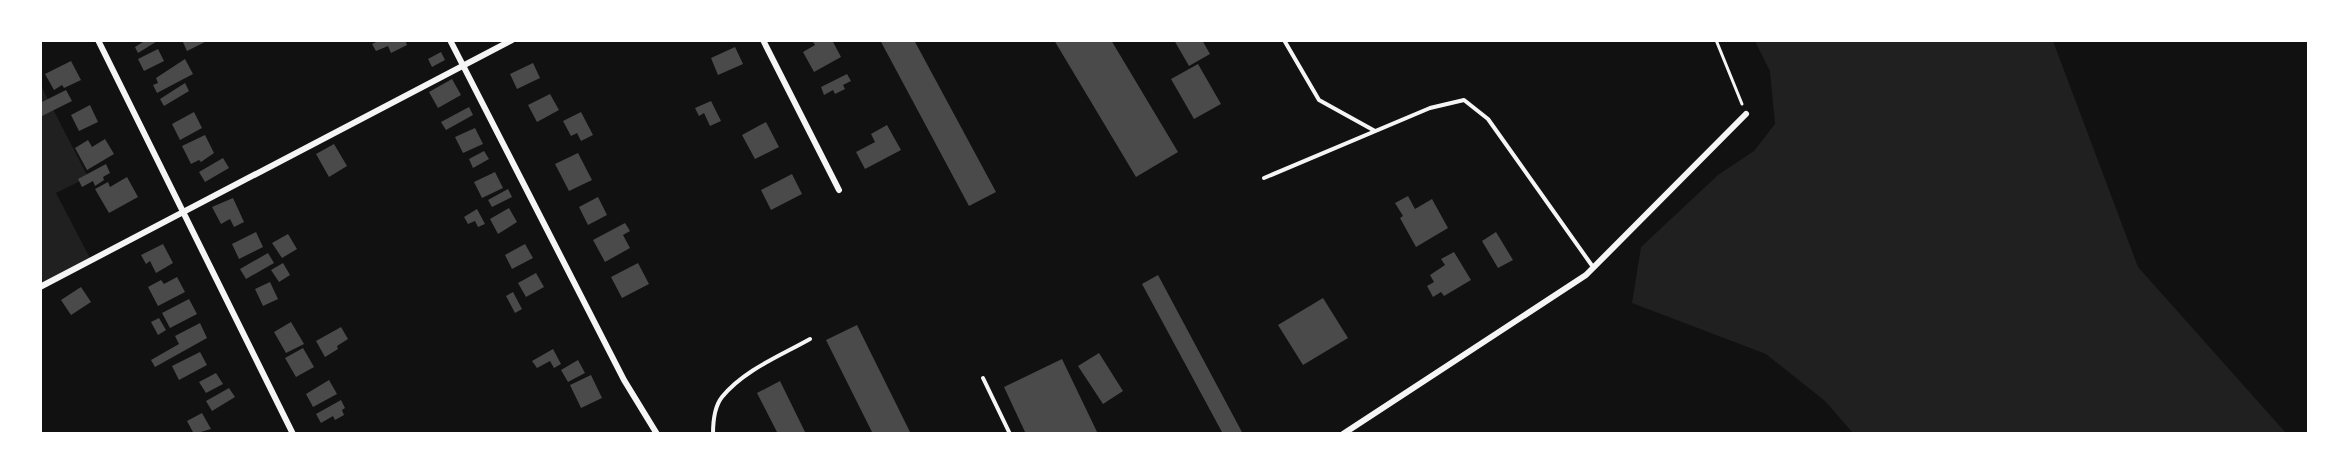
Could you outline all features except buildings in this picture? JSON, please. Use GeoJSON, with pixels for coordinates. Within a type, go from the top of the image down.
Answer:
{"type":"FeatureCollection","features":[{"type":"Feature","properties":{"kind":"street"},"geometry":{"type":"LineString","coordinates":[[98,40],[293,434]]}},
{"type":"Feature","properties":{"kind":"street"},"geometry":{"type":"LineString","coordinates":[[450,40],[624,380],[657,434]]}},
{"type":"Feature","properties":{"kind":"street"},"geometry":{"type":"LineString","coordinates":[[40,287],[512,40]]}},
{"type":"Feature","properties":{"kind":"street"},"geometry":{"type":"LineString","coordinates":[[763,40],[839,190]]}},
{"type":"Feature","properties":{"kind":"street"},"geometry":{"type":"LineString","coordinates":[[1343,434],[1593,268],[1746,114]]}},
{"type":"Feature","properties":{"kind":"lane"},"geometry":{"type":"LineString","coordinates":[[1284,40],[1319,100],[1376,131]]}},
{"type":"Feature","properties":{"kind":"lane"},"geometry":{"type":"LineString","coordinates":[[1264,178],[1430,108],[1464,100],[1488,119],[1593,268]]}},
{"type":"Feature","properties":{"kind":"lane"},"geometry":{"type":"LineString","coordinates":[[713,434],[714,417],[720,398],[747,374],[810,339]]}},
{"type":"Feature","properties":{"kind":"lane"},"geometry":{"type":"LineString","coordinates":[[983,378],[1010,434]]}},
{"type":"Feature","properties":{"kind":"path"},"geometry":{"type":"LineString","coordinates":[[1716,40],[1746,114]]}},
{"type":"Feature","properties":{"kind":"shaded area"},"geometry":{"type":"Polygon","coordinates":[[[1755,41],[2053,41],[2138,267],[2286,433],[1853,433],[1825,401],[1766,354],[1632,303],[1641,247],[1718,175],[1754,151],[1775,124],[1770,71],[1755,41]]]}},
{"type":"Feature","properties":{"kind":"shaded area"},"geometry":{"type":"Polygon","coordinates":[[[40,84],[88,177],[56,193],[91,260],[40,287],[40,84]]]}}]}
